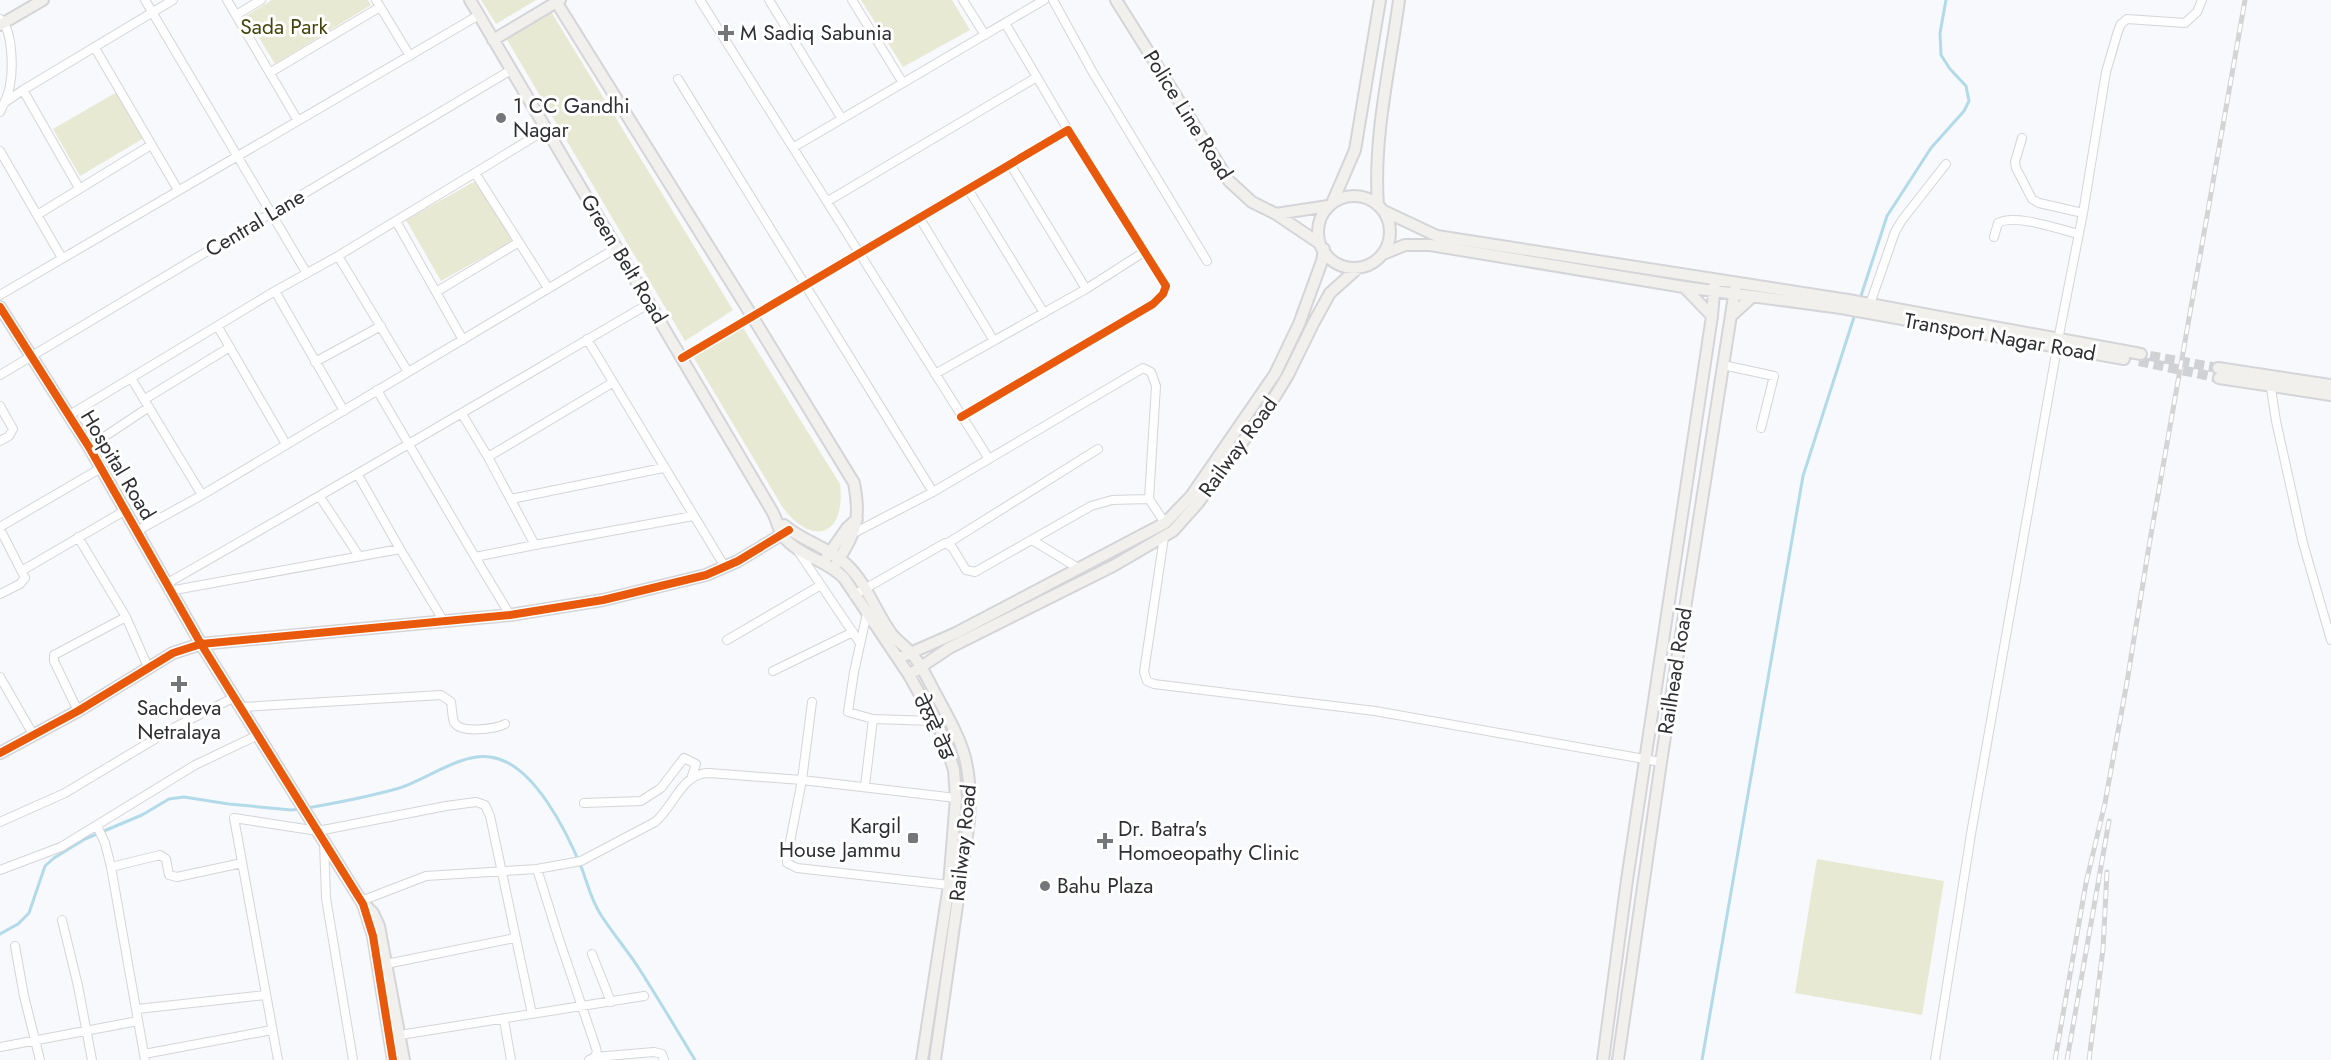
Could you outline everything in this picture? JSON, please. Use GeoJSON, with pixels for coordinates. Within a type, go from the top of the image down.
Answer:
{"type":"FeatureCollection","features":[{"type":"Feature","properties":{"kind":"main road"},"geometry":{"type":"LineString","coordinates":[[2,22],[43,0]]}},
{"type":"Feature","properties":{"kind":"main road","name":"Green Belt Road"},"geometry":{"type":"LineString","coordinates":[[470,0],[777,518]]}},
{"type":"Feature","properties":{"kind":"main road","name":"Police Line Road"},"geometry":{"type":"LineString","coordinates":[[1116,0],[1229,181],[1252,202],[1276,214],[1322,246]]}},
{"type":"Feature","properties":{"kind":"main road"},"geometry":{"type":"LineString","coordinates":[[898,658],[956,633],[1166,523],[1191,496],[1275,374],[1299,324],[1322,261],[1318,226],[1355,150],[1380,0]]}},
{"type":"Feature","properties":{"kind":"main road"},"geometry":{"type":"LineString","coordinates":[[1383,254],[1390,231],[1381,208],[1376,175],[1380,126],[1399,0]]}},
{"type":"Feature","properties":{"kind":"main road"},"geometry":{"type":"LineString","coordinates":[[494,40],[557,1],[854,483],[858,505],[858,519],[854,533],[831,560]]}},
{"type":"Feature","properties":{"kind":"main road"},"geometry":{"type":"LineString","coordinates":[[1276,214],[1330,204],[1351,196],[1367,198],[1381,208],[1437,236],[1845,306]]}},
{"type":"Feature","properties":{"kind":"main road"},"geometry":{"type":"LineString","coordinates":[[1322,246],[1329,258],[1343,266],[1358,268],[1405,245],[1430,245],[1684,287],[1714,285]]}},
{"type":"Feature","properties":{"kind":"main road","name":"Railway Road"},"geometry":{"type":"LineString","coordinates":[[909,675],[949,648],[1113,566],[1164,537],[1181,524],[1271,403],[1330,294],[1358,268]]}},
{"type":"Feature","properties":{"kind":"main road","name":"Railhead Road"},"geometry":{"type":"LineString","coordinates":[[1603,1060],[1625,895],[1712,316],[1714,285]]}},
{"type":"Feature","properties":{"kind":"main road"},"geometry":{"type":"LineString","coordinates":[[1684,287],[1712,316]]}},
{"type":"Feature","properties":{"kind":"main road"},"geometry":{"type":"LineString","coordinates":[[1735,288],[1754,296],[1845,306]]}},
{"type":"Feature","properties":{"kind":"main road","name":"Railhead Road"},"geometry":{"type":"LineString","coordinates":[[1618,1060],[1661,762],[1735,288]]}},
{"type":"Feature","properties":{"kind":"main road"},"geometry":{"type":"LineString","coordinates":[[1731,316],[1754,296]]}},
{"type":"Feature","properties":{"kind":"main road","name":"Transport Nagar Road"},"geometry":{"type":"LineString","coordinates":[[1845,306],[1866,306],[2140,358]]}},
{"type":"Feature","properties":{"kind":"main road","name":"Hospital Road"},"geometry":{"type":"LineString","coordinates":[[0,307],[89,447],[126,510],[167,588],[201,644],[236,696],[362,902]]}},
{"type":"Feature","properties":{"kind":"main road"},"geometry":{"type":"LineString","coordinates":[[2219,373],[2331,385]]}},
{"type":"Feature","properties":{"kind":"main road"},"geometry":{"type":"LineString","coordinates":[[2270,380],[2331,395]]}},
{"type":"Feature","properties":{"kind":"main road","name":"Railway Road"},"geometry":{"type":"LineString","coordinates":[[777,518],[785,532],[854,572],[859,592],[922,668],[965,751],[971,795],[969,820],[935,1060]]}},
{"type":"Feature","properties":{"kind":"main road"},"geometry":{"type":"LineString","coordinates":[[831,560],[847,528],[858,519]]}},
{"type":"Feature","properties":{"kind":"main road"},"geometry":{"type":"LineString","coordinates":[[0,753],[78,711],[173,653],[201,644],[510,615],[639,592],[706,575],[725,567],[785,532],[795,547],[831,560]]}},
{"type":"Feature","properties":{"kind":"main road","name":"ਰੇਲਵੇ ਰੋਡ"},"geometry":{"type":"LineString","coordinates":[[859,592],[867,612],[909,675],[943,736],[954,770],[956,798],[949,885],[921,1060]]}},
{"type":"Feature","properties":{"kind":"main road"},"geometry":{"type":"LineString","coordinates":[[1625,895],[1643,898]]}},
{"type":"Feature","properties":{"kind":"main road"},"geometry":{"type":"LineString","coordinates":[[362,902],[377,919],[404,1060]]}},
{"type":"Feature","properties":{"kind":"main road"},"geometry":{"type":"LineString","coordinates":[[362,902],[373,936],[393,1060]]}},
{"type":"Feature","properties":{"kind":"street"},"geometry":{"type":"LineString","coordinates":[[145,0],[306,272]]}},
{"type":"Feature","properties":{"kind":"street"},"geometry":{"type":"LineString","coordinates":[[4,103],[173,0]]}},
{"type":"Feature","properties":{"kind":"street"},"geometry":{"type":"LineString","coordinates":[[227,0],[298,121]]}},
{"type":"Feature","properties":{"kind":"street"},"geometry":{"type":"LineString","coordinates":[[236,15],[261,0]]}},
{"type":"Feature","properties":{"kind":"street"},"geometry":{"type":"LineString","coordinates":[[700,0],[989,459]]}},
{"type":"Feature","properties":{"kind":"street"},"geometry":{"type":"LineString","coordinates":[[770,0],[842,119]]}},
{"type":"Feature","properties":{"kind":"street"},"geometry":{"type":"LineString","coordinates":[[852,0],[903,83]]}},
{"type":"Feature","properties":{"kind":"street"},"geometry":{"type":"LineString","coordinates":[[963,0],[985,35]]}},
{"type":"Feature","properties":{"kind":"street"},"geometry":{"type":"LineString","coordinates":[[1053,0],[1092,71],[1207,261]]}},
{"type":"Feature","properties":{"kind":"street"},"geometry":{"type":"LineString","coordinates":[[1935,1060],[1972,828],[2083,213],[2106,72],[2121,24],[2127,19],[2185,23],[2197,12],[2202,0]]}},
{"type":"Feature","properties":{"kind":"street"},"geometry":{"type":"LineString","coordinates":[[794,147],[1039,1]]}},
{"type":"Feature","properties":{"kind":"street"},"geometry":{"type":"LineString","coordinates":[[271,72],[378,3],[410,56]]}},
{"type":"Feature","properties":{"kind":"street"},"geometry":{"type":"LineString","coordinates":[[0,295],[479,15]]}},
{"type":"Feature","properties":{"kind":"street"},"geometry":{"type":"LineString","coordinates":[[0,112],[10,87],[12,72],[9,41],[2,22]]}},
{"type":"Feature","properties":{"kind":"street"},"geometry":{"type":"LineString","coordinates":[[961,417],[1159,299],[1166,286],[1068,130],[1005,23]]}},
{"type":"Feature","properties":{"kind":"street"},"geometry":{"type":"LineString","coordinates":[[94,48],[178,190]]}},
{"type":"Feature","properties":{"kind":"street","name":"Central Lane"},"geometry":{"type":"LineString","coordinates":[[0,375],[511,70]]}},
{"type":"Feature","properties":{"kind":"street"},"geometry":{"type":"LineString","coordinates":[[828,201],[1037,77]]}},
{"type":"Feature","properties":{"kind":"street"},"geometry":{"type":"LineString","coordinates":[[678,79],[933,492]]}},
{"type":"Feature","properties":{"kind":"street"},"geometry":{"type":"LineString","coordinates":[[22,90],[79,188]]}},
{"type":"Feature","properties":{"kind":"street"},"geometry":{"type":"LineString","coordinates":[[68,416],[547,129]]}},
{"type":"Feature","properties":{"kind":"street"},"geometry":{"type":"LineString","coordinates":[[682,357],[1068,130]]}},
{"type":"Feature","properties":{"kind":"street"},"geometry":{"type":"LineString","coordinates":[[2022,138],[2015,162],[2032,199],[2039,203],[2083,213]]}},
{"type":"Feature","properties":{"kind":"street"},"geometry":{"type":"LineString","coordinates":[[37,215],[151,145]]}},
{"type":"Feature","properties":{"kind":"street"},"geometry":{"type":"LineString","coordinates":[[0,151],[62,258]]}},
{"type":"Feature","properties":{"kind":"street"},"geometry":{"type":"LineString","coordinates":[[1010,164],[1086,290]]}},
{"type":"Feature","properties":{"kind":"street"},"geometry":{"type":"LineString","coordinates":[[1866,306],[1895,232],[1946,164]]}},
{"type":"Feature","properties":{"kind":"street"},"geometry":{"type":"LineString","coordinates":[[475,173],[548,288]]}},
{"type":"Feature","properties":{"kind":"street"},"geometry":{"type":"LineString","coordinates":[[968,189],[1044,313]]}},
{"type":"Feature","properties":{"kind":"street"},"geometry":{"type":"LineString","coordinates":[[919,218],[994,341]]}},
{"type":"Feature","properties":{"kind":"street"},"geometry":{"type":"LineString","coordinates":[[1994,237],[1998,223],[2008,220],[2079,234]]}},
{"type":"Feature","properties":{"kind":"street"},"geometry":{"type":"LineString","coordinates":[[396,221],[464,340]]}},
{"type":"Feature","properties":{"kind":"street"},"geometry":{"type":"LineString","coordinates":[[436,292],[519,242]]}},
{"type":"Feature","properties":{"kind":"street"},"geometry":{"type":"LineString","coordinates":[[137,531],[202,495],[618,247]]}},
{"type":"Feature","properties":{"kind":"street"},"geometry":{"type":"LineString","coordinates":[[935,374],[1086,290],[1144,252]]}},
{"type":"Feature","properties":{"kind":"street"},"geometry":{"type":"LineString","coordinates":[[338,256],[408,372]]}},
{"type":"Feature","properties":{"kind":"street"},"geometry":{"type":"LineString","coordinates":[[274,291],[344,411]]}},
{"type":"Feature","properties":{"kind":"street"},"geometry":{"type":"LineString","coordinates":[[167,588],[409,443],[650,303]]}},
{"type":"Feature","properties":{"kind":"street"},"geometry":{"type":"LineString","coordinates":[[315,362],[381,326]]}},
{"type":"Feature","properties":{"kind":"street"},"geometry":{"type":"LineString","coordinates":[[218,327],[286,444]]}},
{"type":"Feature","properties":{"kind":"street"},"geometry":{"type":"LineString","coordinates":[[587,339],[725,567]]}},
{"type":"Feature","properties":{"kind":"street"},"geometry":{"type":"LineString","coordinates":[[145,399],[230,347]]}},
{"type":"Feature","properties":{"kind":"street"},"geometry":{"type":"LineString","coordinates":[[1724,365],[1774,376],[1761,428]]}},
{"type":"Feature","properties":{"kind":"street"},"geometry":{"type":"LineString","coordinates":[[854,533],[933,492],[1139,369],[1146,368],[1154,377],[1156,386],[1149,499],[1166,523]]}},
{"type":"Feature","properties":{"kind":"street"},"geometry":{"type":"LineString","coordinates":[[131,378],[202,495]]}},
{"type":"Feature","properties":{"kind":"street"},"geometry":{"type":"LineString","coordinates":[[2270,380],[2303,543],[2331,640]]}},
{"type":"Feature","properties":{"kind":"street"},"geometry":{"type":"LineString","coordinates":[[488,457],[612,383]]}},
{"type":"Feature","properties":{"kind":"street"},"geometry":{"type":"LineString","coordinates":[[376,390],[510,615]]}},
{"type":"Feature","properties":{"kind":"street"},"geometry":{"type":"LineString","coordinates":[[0,405],[14,429],[13,433],[0,441]]}},
{"type":"Feature","properties":{"kind":"street"},"geometry":{"type":"LineString","coordinates":[[89,447],[150,407]]}},
{"type":"Feature","properties":{"kind":"street"},"geometry":{"type":"LineString","coordinates":[[462,414],[535,545]]}},
{"type":"Feature","properties":{"kind":"street"},"geometry":{"type":"LineString","coordinates":[[859,592],[948,543],[1098,449]]}},
{"type":"Feature","properties":{"kind":"street"},"geometry":{"type":"LineString","coordinates":[[0,594],[25,578],[0,528],[101,468]]}},
{"type":"Feature","properties":{"kind":"street"},"geometry":{"type":"LineString","coordinates":[[511,499],[663,468]]}},
{"type":"Feature","properties":{"kind":"street"},"geometry":{"type":"LineString","coordinates":[[358,475],[443,620]]}},
{"type":"Feature","properties":{"kind":"street"},"geometry":{"type":"LineString","coordinates":[[320,497],[359,556]]}},
{"type":"Feature","properties":{"kind":"street"},"geometry":{"type":"LineString","coordinates":[[948,543],[966,570],[971,572],[1091,506],[1112,500],[1149,499]]}},
{"type":"Feature","properties":{"kind":"street"},"geometry":{"type":"LineString","coordinates":[[23,570],[126,510]]}},
{"type":"Feature","properties":{"kind":"street"},"geometry":{"type":"LineString","coordinates":[[475,557],[693,516]]}},
{"type":"Feature","properties":{"kind":"street"},"geometry":{"type":"LineString","coordinates":[[78,537],[126,616],[148,667]]}},
{"type":"Feature","properties":{"kind":"street"},"geometry":{"type":"LineString","coordinates":[[1164,537],[1144,672],[1147,681],[1154,684],[1375,711],[1661,762]]}},
{"type":"Feature","properties":{"kind":"street"},"geometry":{"type":"LineString","coordinates":[[1032,540],[1078,568]]}},
{"type":"Feature","properties":{"kind":"street"},"geometry":{"type":"LineString","coordinates":[[795,547],[860,643]]}},
{"type":"Feature","properties":{"kind":"street"},"geometry":{"type":"LineString","coordinates":[[167,588],[400,549]]}},
{"type":"Feature","properties":{"kind":"street"},"geometry":{"type":"LineString","coordinates":[[727,640],[821,585]]}},
{"type":"Feature","properties":{"kind":"street"},"geometry":{"type":"LineString","coordinates":[[867,612],[847,710],[852,715],[873,719],[934,721]]}},
{"type":"Feature","properties":{"kind":"street"},"geometry":{"type":"LineString","coordinates":[[78,711],[54,661],[54,655],[126,616]]}},
{"type":"Feature","properties":{"kind":"street"},"geometry":{"type":"LineString","coordinates":[[773,671],[853,632]]}},
{"type":"Feature","properties":{"kind":"street"},"geometry":{"type":"LineString","coordinates":[[0,677],[34,736]]}},
{"type":"Feature","properties":{"kind":"street"},"geometry":{"type":"LineString","coordinates":[[242,707],[441,695],[451,702],[454,721],[462,728],[493,729],[505,724]]}},
{"type":"Feature","properties":{"kind":"street"},"geometry":{"type":"LineString","coordinates":[[0,822],[65,793],[175,727],[236,696]]}},
{"type":"Feature","properties":{"kind":"street"},"geometry":{"type":"LineString","coordinates":[[812,702],[802,780],[787,863],[791,866],[949,885]]}},
{"type":"Feature","properties":{"kind":"street"},"geometry":{"type":"LineString","coordinates":[[865,786],[873,719]]}},
{"type":"Feature","properties":{"kind":"street"},"geometry":{"type":"LineString","coordinates":[[0,870],[47,854],[98,828],[195,765],[258,735]]}},
{"type":"Feature","properties":{"kind":"street"},"geometry":{"type":"LineString","coordinates":[[362,902],[426,876],[500,872],[578,861],[655,822],[692,776],[696,766],[690,760],[682,759],[661,788],[641,801],[584,803]]}},
{"type":"Feature","properties":{"kind":"street"},"geometry":{"type":"LineString","coordinates":[[692,776],[709,773],[802,780],[956,798]]}},
{"type":"Feature","properties":{"kind":"street"},"geometry":{"type":"LineString","coordinates":[[278,1060],[234,818],[318,831],[446,806],[482,803],[488,809],[532,1014]]}},
{"type":"Feature","properties":{"kind":"street"},"geometry":{"type":"LineString","coordinates":[[98,828],[105,843],[111,867],[145,1057],[272,1030]]}},
{"type":"Feature","properties":{"kind":"street"},"geometry":{"type":"LineString","coordinates":[[318,831],[326,898],[353,1060]]}},
{"type":"Feature","properties":{"kind":"street"},"geometry":{"type":"LineString","coordinates":[[111,867],[160,855],[166,859],[169,875],[177,878],[242,863]]}},
{"type":"Feature","properties":{"kind":"street"},"geometry":{"type":"LineString","coordinates":[[537,868],[596,1048],[597,1052],[592,1059]]}},
{"type":"Feature","properties":{"kind":"street"},"geometry":{"type":"LineString","coordinates":[[62,920],[92,1060]]}},
{"type":"Feature","properties":{"kind":"street"},"geometry":{"type":"LineString","coordinates":[[386,964],[515,938]]}},
{"type":"Feature","properties":{"kind":"street"},"geometry":{"type":"LineString","coordinates":[[15,946],[24,996],[40,1060]]}},
{"type":"Feature","properties":{"kind":"street"},"geometry":{"type":"LineString","coordinates":[[592,954],[611,1002]]}},
{"type":"Feature","properties":{"kind":"street"},"geometry":{"type":"LineString","coordinates":[[137,1009],[266,995]]}},
{"type":"Feature","properties":{"kind":"street"},"geometry":{"type":"LineString","coordinates":[[400,1035],[644,996]]}},
{"type":"Feature","properties":{"kind":"street"},"geometry":{"type":"LineString","coordinates":[[504,1020],[511,1060]]}},
{"type":"Feature","properties":{"kind":"street"},"geometry":{"type":"LineString","coordinates":[[0,1047],[138,1021]]}},
{"type":"Feature","properties":{"kind":"street"},"geometry":{"type":"LineString","coordinates":[[592,1059],[654,1052],[662,1054],[664,1060]]}},
{"type":"Feature","properties":{"kind":"green space","name":"Sada Park"},"geometry":{"type":"Polygon","coordinates":[[[272,0],[368,0],[371,5],[275,64],[246,16],[272,0]]]}},
{"type":"Feature","properties":{"kind":"green space"},"geometry":{"type":"Polygon","coordinates":[[[481,0],[536,0],[496,24],[481,0]]]}},
{"type":"Feature","properties":{"kind":"green space"},"geometry":{"type":"Polygon","coordinates":[[[861,0],[952,0],[970,30],[903,67],[861,0]]]}},
{"type":"Feature","properties":{"kind":"green space"},"geometry":{"type":"Polygon","coordinates":[[[550,10],[733,310],[685,341],[506,38],[550,10]]]}},
{"type":"Feature","properties":{"kind":"green space"},"geometry":{"type":"Polygon","coordinates":[[[117,92],[144,138],[80,176],[53,129],[117,92]]]}},
{"type":"Feature","properties":{"kind":"green space"},"geometry":{"type":"Polygon","coordinates":[[[477,180],[512,241],[441,281],[406,220],[477,180]]]}},
{"type":"Feature","properties":{"kind":"green space"},"geometry":{"type":"Polygon","coordinates":[[[742,326],[840,484],[841,501],[838,515],[833,525],[825,530],[816,531],[806,528],[795,521],[783,508],[692,355],[742,326]]]}},
{"type":"Feature","properties":{"kind":"green space"},"geometry":{"type":"Polygon","coordinates":[[[1817,859],[1944,881],[1922,1015],[1795,993],[1817,859]]]}},
{"type":"Feature","properties":{"kind":"waterway"},"geometry":{"type":"LineString","coordinates":[[1860,299],[1887,216],[1931,148],[1964,111],[1969,101],[1966,86],[1941,55],[1940,33],[1946,0]]}},
{"type":"Feature","properties":{"kind":"waterway"},"geometry":{"type":"LineString","coordinates":[[1702,1060],[1803,476],[1855,314]]}},
{"type":"Feature","properties":{"kind":"waterway"},"geometry":{"type":"LineString","coordinates":[[307,808],[396,789],[466,759],[490,757],[506,762],[520,771],[534,785],[558,819],[576,854],[598,909],[640,970],[695,1060]]}},
{"type":"Feature","properties":{"kind":"waterway"},"geometry":{"type":"LineString","coordinates":[[0,934],[18,924],[29,913],[45,866],[54,858],[85,839],[142,815],[169,799],[184,797],[229,804],[300,809]]}},
{"type":"Feature","properties":{"kind":"tunnel"},"geometry":{"type":"LineString","coordinates":[[2150,356],[2218,368]]}},
{"type":"Feature","properties":{"kind":"tunnel"},"geometry":{"type":"LineString","coordinates":[[2139,361],[2219,378]]}},
{"type":"Feature","properties":{"kind":"railway"},"geometry":{"type":"LineString","coordinates":[[2055,1060],[2086,883],[2105,803],[2127,682],[2245,0]]}},
{"type":"Feature","properties":{"kind":"railway"},"geometry":{"type":"LineString","coordinates":[[2067,1060],[2109,821]]}},
{"type":"Feature","properties":{"kind":"railway"},"geometry":{"type":"LineString","coordinates":[[2089,1060],[2103,949],[2107,872]]}},
{"type":"Feature","properties":{"kind":"cycle path"},"geometry":{"type":"LineString","coordinates":[[682,358],[1068,130],[1166,286],[1163,294],[1153,304],[961,417]]}},
{"type":"Feature","properties":{"kind":"cycle path"},"geometry":{"type":"LineString","coordinates":[[0,307],[89,447],[201,644],[363,904],[373,936],[393,1060]]}},
{"type":"Feature","properties":{"kind":"cycle path"},"geometry":{"type":"LineString","coordinates":[[0,753],[78,711],[173,653],[201,644],[510,615],[603,600],[706,575],[738,561],[789,530]]}},
{"type":"Feature","properties":{"kind":"place","name":"M Sadiq Sabunia"},"geometry":{"type":"Point","coordinates":[726,33]}},
{"type":"Feature","properties":{"kind":"place","name":"1 CC Gandhi Nagar"},"geometry":{"type":"Point","coordinates":[501,118]}},
{"type":"Feature","properties":{"kind":"place","name":"Sachdeva Netralaya"},"geometry":{"type":"Point","coordinates":[179,684]}},
{"type":"Feature","properties":{"kind":"place","name":"Kargil House Jammu"},"geometry":{"type":"Point","coordinates":[913,838]}},
{"type":"Feature","properties":{"kind":"place","name":"Dr. Batra's Homoeopathy Clinic"},"geometry":{"type":"Point","coordinates":[1105,841]}},
{"type":"Feature","properties":{"kind":"place","name":"Bahu Plaza"},"geometry":{"type":"Point","coordinates":[1045,886]}}]}
